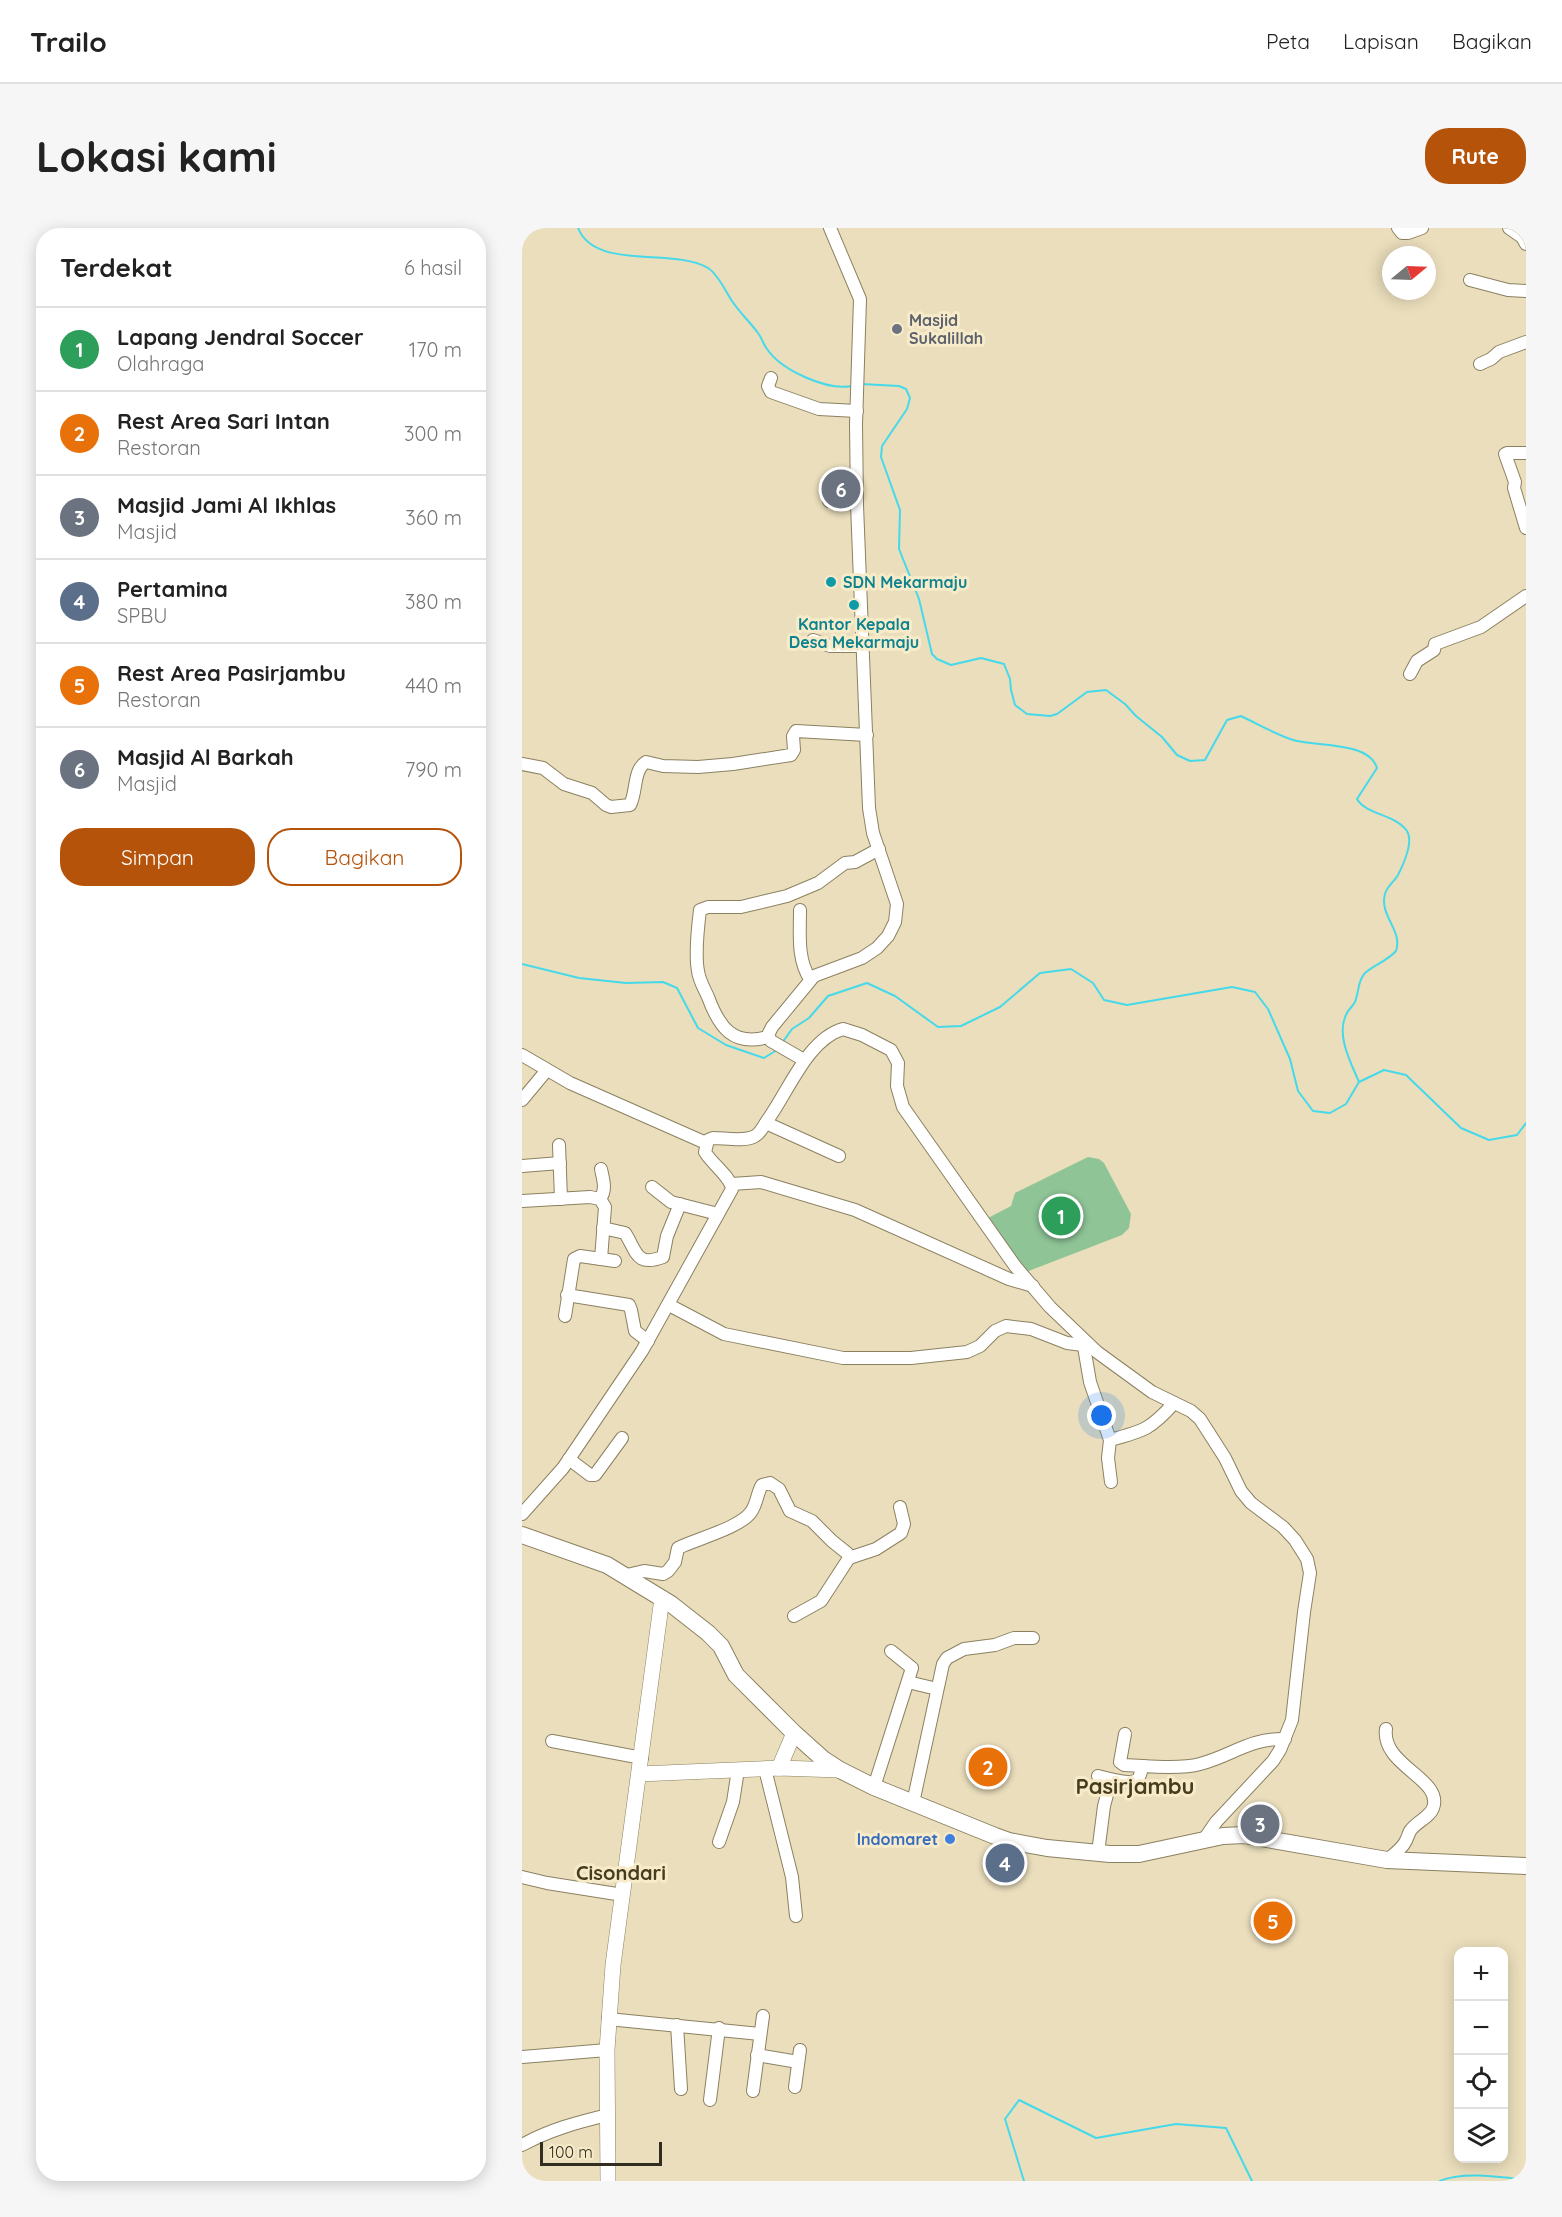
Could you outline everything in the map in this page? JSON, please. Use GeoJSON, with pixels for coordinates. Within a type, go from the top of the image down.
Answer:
{"type":"FeatureCollection","features":[{"type":"Feature","properties":{"kind":"highway"},"geometry":{"type":"LineString","coordinates":[[522,1535],[582,1555],[627,1575],[662,1598],[708,1633],[721,1646],[736,1675],[794,1733],[840,1770],[874,1788],[1010,1841],[1098,1853],[1139,1854],[1223,1836],[1244,1835],[1387,1860],[1526,1866]]}},
{"type":"Feature","properties":{"kind":"main road"},"geometry":{"type":"LineString","coordinates":[[608,2181],[608,2019],[662,1598]]}},
{"type":"Feature","properties":{"kind":"main road"},"geometry":{"type":"LineString","coordinates":[[772,1768],[794,1733]]}},
{"type":"Feature","properties":{"kind":"main road"},"geometry":{"type":"LineString","coordinates":[[639,1774],[772,1768],[840,1770]]}},
{"type":"Feature","properties":{"kind":"street"},"geometry":{"type":"LineString","coordinates":[[772,1040],[772,1027],[810,979],[822,971],[862,958],[877,948],[888,936],[896,922],[897,904],[870,822],[856,500],[860,299],[831,228]]}},
{"type":"Feature","properties":{"kind":"street"},"geometry":{"type":"LineString","coordinates":[[1398,228],[1402,233],[1408,233],[1422,228]]}},
{"type":"Feature","properties":{"kind":"street"},"geometry":{"type":"LineString","coordinates":[[1509,228],[1522,237],[1526,244]]}},
{"type":"Feature","properties":{"kind":"street"},"geometry":{"type":"LineString","coordinates":[[1470,280],[1508,290],[1526,291]]}},
{"type":"Feature","properties":{"kind":"street"},"geometry":{"type":"LineString","coordinates":[[1480,364],[1499,352],[1526,342]]}},
{"type":"Feature","properties":{"kind":"street"},"geometry":{"type":"LineString","coordinates":[[771,378],[769,391],[785,398],[819,409],[857,411]]}},
{"type":"Feature","properties":{"kind":"street"},"geometry":{"type":"LineString","coordinates":[[1526,453],[1505,454],[1515,482],[1514,488],[1526,528]]}},
{"type":"Feature","properties":{"kind":"street"},"geometry":{"type":"LineString","coordinates":[[829,501],[856,500]]}},
{"type":"Feature","properties":{"kind":"street"},"geometry":{"type":"LineString","coordinates":[[1410,674],[1417,661],[1434,650],[1435,644],[1482,627],[1526,596]]}},
{"type":"Feature","properties":{"kind":"street"},"geometry":{"type":"LineString","coordinates":[[813,640],[830,646],[861,646]]}},
{"type":"Feature","properties":{"kind":"street"},"geometry":{"type":"LineString","coordinates":[[522,764],[543,768],[564,784],[592,793],[606,805],[627,807],[635,793],[638,771],[646,762],[672,767],[742,763],[791,755],[794,753],[793,736],[796,731],[867,735]]}},
{"type":"Feature","properties":{"kind":"street"},"geometry":{"type":"LineString","coordinates":[[799,1057],[772,1040],[742,1039],[730,1033],[717,1019],[698,969],[700,910],[708,907],[741,907],[787,896],[818,883],[845,863],[855,862],[879,849]]}},
{"type":"Feature","properties":{"kind":"street"},"geometry":{"type":"LineString","coordinates":[[800,910],[801,959],[803,968],[810,979]]}},
{"type":"Feature","properties":{"kind":"street"},"geometry":{"type":"LineString","coordinates":[[732,1184],[707,1156],[706,1143],[713,1138],[754,1137],[782,1100],[799,1057],[828,1036],[843,1029],[862,1035],[891,1050],[898,1063],[897,1086],[903,1107],[1015,1266],[1083,1343],[1152,1392],[1191,1411],[1200,1419],[1225,1458],[1241,1491],[1251,1503],[1283,1527],[1295,1540],[1310,1565],[1310,1573],[1292,1720],[1273,1761],[1216,1822],[1203,1841]]}},
{"type":"Feature","properties":{"kind":"street"},"geometry":{"type":"LineString","coordinates":[[522,1055],[570,1083],[706,1143]]}},
{"type":"Feature","properties":{"kind":"street"},"geometry":{"type":"LineString","coordinates":[[522,1100],[547,1070]]}},
{"type":"Feature","properties":{"kind":"street"},"geometry":{"type":"LineString","coordinates":[[766,1123],[839,1156]]}},
{"type":"Feature","properties":{"kind":"street"},"geometry":{"type":"LineString","coordinates":[[559,1145],[561,1198]]}},
{"type":"Feature","properties":{"kind":"street"},"geometry":{"type":"LineString","coordinates":[[522,1166],[560,1163]]}},
{"type":"Feature","properties":{"kind":"street"},"geometry":{"type":"LineString","coordinates":[[600,1169],[604,1183],[603,1195],[600,1199]]}},
{"type":"Feature","properties":{"kind":"street"},"geometry":{"type":"LineString","coordinates":[[732,1184],[761,1182],[855,1210],[1009,1279],[1033,1286]]}},
{"type":"Feature","properties":{"kind":"street"},"geometry":{"type":"LineString","coordinates":[[522,1514],[569,1459],[648,1341],[718,1214],[732,1184]]}},
{"type":"Feature","properties":{"kind":"street"},"geometry":{"type":"LineString","coordinates":[[652,1187],[665,1199],[718,1214]]}},
{"type":"Feature","properties":{"kind":"street"},"geometry":{"type":"LineString","coordinates":[[522,1201],[590,1197],[600,1199],[605,1207],[601,1259]]}},
{"type":"Feature","properties":{"kind":"street"},"geometry":{"type":"LineString","coordinates":[[603,1227],[625,1233],[639,1258],[644,1261],[655,1260],[663,1257],[667,1236],[680,1204]]}},
{"type":"Feature","properties":{"kind":"street"},"geometry":{"type":"LineString","coordinates":[[565,1316],[574,1259],[580,1256],[615,1261]]}},
{"type":"Feature","properties":{"kind":"street"},"geometry":{"type":"LineString","coordinates":[[567,1295],[628,1305],[635,1331],[648,1341]]}},
{"type":"Feature","properties":{"kind":"street"},"geometry":{"type":"LineString","coordinates":[[669,1305],[724,1334],[843,1358],[911,1358],[967,1352],[980,1346],[995,1331],[1006,1326],[1031,1329],[1067,1343],[1083,1343]]}},
{"type":"Feature","properties":{"kind":"street"},"geometry":{"type":"LineString","coordinates":[[1083,1343],[1090,1382],[1110,1440],[1108,1458],[1111,1482]]}},
{"type":"Feature","properties":{"kind":"street"},"geometry":{"type":"LineString","coordinates":[[1110,1440],[1142,1432],[1151,1427],[1174,1403]]}},
{"type":"Feature","properties":{"kind":"street"},"geometry":{"type":"LineString","coordinates":[[569,1459],[590,1475],[595,1475],[622,1438]]}},
{"type":"Feature","properties":{"kind":"street"},"geometry":{"type":"LineString","coordinates":[[627,1575],[644,1571],[663,1574],[668,1571],[675,1562],[678,1548],[715,1533],[751,1512],[758,1492],[767,1483],[779,1489],[790,1511],[812,1521],[847,1553],[849,1558]]}},
{"type":"Feature","properties":{"kind":"street"},"geometry":{"type":"LineString","coordinates":[[794,1616],[821,1601],[833,1586],[849,1558],[876,1549],[901,1533],[904,1524],[900,1507]]}},
{"type":"Feature","properties":{"kind":"street"},"geometry":{"type":"LineString","coordinates":[[912,1803],[943,1664],[958,1652],[970,1647],[995,1645],[1009,1639],[1033,1638]]}},
{"type":"Feature","properties":{"kind":"street"},"geometry":{"type":"LineString","coordinates":[[874,1788],[912,1668],[891,1651]]}},
{"type":"Feature","properties":{"kind":"street"},"geometry":{"type":"LineString","coordinates":[[908,1682],[937,1689]]}},
{"type":"Feature","properties":{"kind":"street"},"geometry":{"type":"LineString","coordinates":[[1386,1729],[1387,1744],[1406,1769],[1430,1786],[1434,1795],[1431,1812],[1410,1832],[1403,1846],[1387,1860]]}},
{"type":"Feature","properties":{"kind":"street"},"geometry":{"type":"LineString","coordinates":[[1125,1734],[1120,1762],[1124,1765],[1143,1766],[1199,1764],[1253,1742],[1285,1739]]}},
{"type":"Feature","properties":{"kind":"street"},"geometry":{"type":"LineString","coordinates":[[552,1741],[642,1758]]}},
{"type":"Feature","properties":{"kind":"street"},"geometry":{"type":"LineString","coordinates":[[1098,1776],[1111,1780],[1136,1781],[1143,1766]]}},
{"type":"Feature","properties":{"kind":"street"},"geometry":{"type":"LineString","coordinates":[[772,1768],[792,1877],[796,1916]]}},
{"type":"Feature","properties":{"kind":"street"},"geometry":{"type":"LineString","coordinates":[[719,1842],[733,1802],[738,1770]]}},
{"type":"Feature","properties":{"kind":"street"},"geometry":{"type":"LineString","coordinates":[[1098,1853],[1104,1806],[1111,1780]]}},
{"type":"Feature","properties":{"kind":"street"},"geometry":{"type":"LineString","coordinates":[[522,1877],[547,1884],[623,1895]]}},
{"type":"Feature","properties":{"kind":"street"},"geometry":{"type":"LineString","coordinates":[[753,2091],[763,2016]]}},
{"type":"Feature","properties":{"kind":"street"},"geometry":{"type":"LineString","coordinates":[[608,2019],[719,2028],[760,2034]]}},
{"type":"Feature","properties":{"kind":"street"},"geometry":{"type":"LineString","coordinates":[[677,2025],[681,2089]]}},
{"type":"Feature","properties":{"kind":"street"},"geometry":{"type":"LineString","coordinates":[[710,2100],[719,2028]]}},
{"type":"Feature","properties":{"kind":"street"},"geometry":{"type":"LineString","coordinates":[[522,2056],[607,2050]]}},
{"type":"Feature","properties":{"kind":"street"},"geometry":{"type":"LineString","coordinates":[[757,2055],[799,2056],[795,2087]]}},
{"type":"Feature","properties":{"kind":"street"},"geometry":{"type":"LineString","coordinates":[[522,2145],[579,2121],[608,2115]]}},
{"type":"Feature","properties":{"kind":"green space"},"geometry":{"type":"Polygon","coordinates":[[[1088,1157],[1099,1159],[1104,1163],[1131,1214],[1129,1228],[1122,1235],[1026,1272],[988,1218],[1011,1206],[1015,1193],[1088,1157]]]}},
{"type":"Feature","properties":{"kind":"waterway"},"geometry":{"type":"LineString","coordinates":[[578,228],[587,241],[617,254],[675,259],[693,262],[708,268],[722,283],[735,305],[774,357],[793,371],[818,382],[842,387],[852,386]]}},
{"type":"Feature","properties":{"kind":"waterway"},"geometry":{"type":"LineString","coordinates":[[861,384],[899,386],[906,389],[910,398],[907,409],[882,446],[881,457],[900,510],[899,549],[919,599],[932,654],[937,659],[951,665],[981,658],[1004,664],[1010,679],[1015,705],[1027,714],[1050,716],[1057,714],[1087,692],[1106,690],[1162,737],[1177,755],[1190,761],[1205,760],[1227,720],[1241,716],[1293,740],[1341,746],[1364,753],[1372,759],[1377,768],[1357,799],[1367,808],[1402,825],[1407,831],[1409,841],[1398,875],[1386,891],[1384,902],[1396,936],[1396,951],[1363,976],[1355,1001],[1343,1023],[1346,1049],[1359,1082]]}},
{"type":"Feature","properties":{"kind":"waterway"},"geometry":{"type":"LineString","coordinates":[[522,964],[579,978],[626,983],[663,982],[677,988],[698,1028],[726,1045],[764,1058],[777,1050]]}},
{"type":"Feature","properties":{"kind":"waterway"},"geometry":{"type":"LineString","coordinates":[[782,1043],[792,1029],[809,1018],[828,996],[867,983],[895,996],[938,1027],[961,1026],[1000,1007],[1040,973],[1071,969],[1093,983],[1104,1000],[1127,1005],[1232,987],[1255,992],[1268,1009],[1290,1059],[1298,1091],[1313,1111],[1330,1113],[1346,1104],[1359,1082],[1384,1070],[1406,1075],[1461,1128],[1489,1140],[1517,1135],[1526,1123]]}},
{"type":"Feature","properties":{"kind":"waterway"},"geometry":{"type":"LineString","coordinates":[[1024,2181],[1005,2119],[1019,2100],[1096,2138],[1176,2124],[1226,2128],[1252,2181]]}},
{"type":"Feature","properties":{"kind":"waterway"},"geometry":{"type":"LineString","coordinates":[[1440,2181],[1471,2175],[1526,2180]]}},
{"type":"Feature","properties":{"kind":"place","name":"Masjid Sukalillah"},"geometry":{"type":"Point","coordinates":[897,329]}},
{"type":"Feature","properties":{"kind":"place","name":"Masjid Al Barkah"},"geometry":{"type":"Point","coordinates":[841,489]}},
{"type":"Feature","properties":{"kind":"place","name":"SDN Mekarmaju"},"geometry":{"type":"Point","coordinates":[831,582]}},
{"type":"Feature","properties":{"kind":"place","name":"Kantor Kepala Desa Mekarmaju"},"geometry":{"type":"Point","coordinates":[854,605]}},
{"type":"Feature","properties":{"kind":"place","name":"Lapang Jendral Soccer"},"geometry":{"type":"Point","coordinates":[1061,1216]}},
{"type":"Feature","properties":{"kind":"place","name":"Rest Area Sari Intan"},"geometry":{"type":"Point","coordinates":[988,1767]}},
{"type":"Feature","properties":{"kind":"place","name":"Masjid Jami Al Ikhlas"},"geometry":{"type":"Point","coordinates":[1260,1824]}},
{"type":"Feature","properties":{"kind":"place","name":"Indomaret"},"geometry":{"type":"Point","coordinates":[950,1839]}},
{"type":"Feature","properties":{"kind":"place","name":"Pertamina"},"geometry":{"type":"Point","coordinates":[1005,1863]}},
{"type":"Feature","properties":{"kind":"place","name":"Rest Area Pasirjambu"},"geometry":{"type":"Point","coordinates":[1273,1921]}},
{"type":"Feature","properties":{"kind":"district","name":"Pasirjambu"},"geometry":{"type":"Point","coordinates":[1135,1786]}},
{"type":"Feature","properties":{"kind":"district","name":"Cisondari"},"geometry":{"type":"Point","coordinates":[621,1873]}}]}
